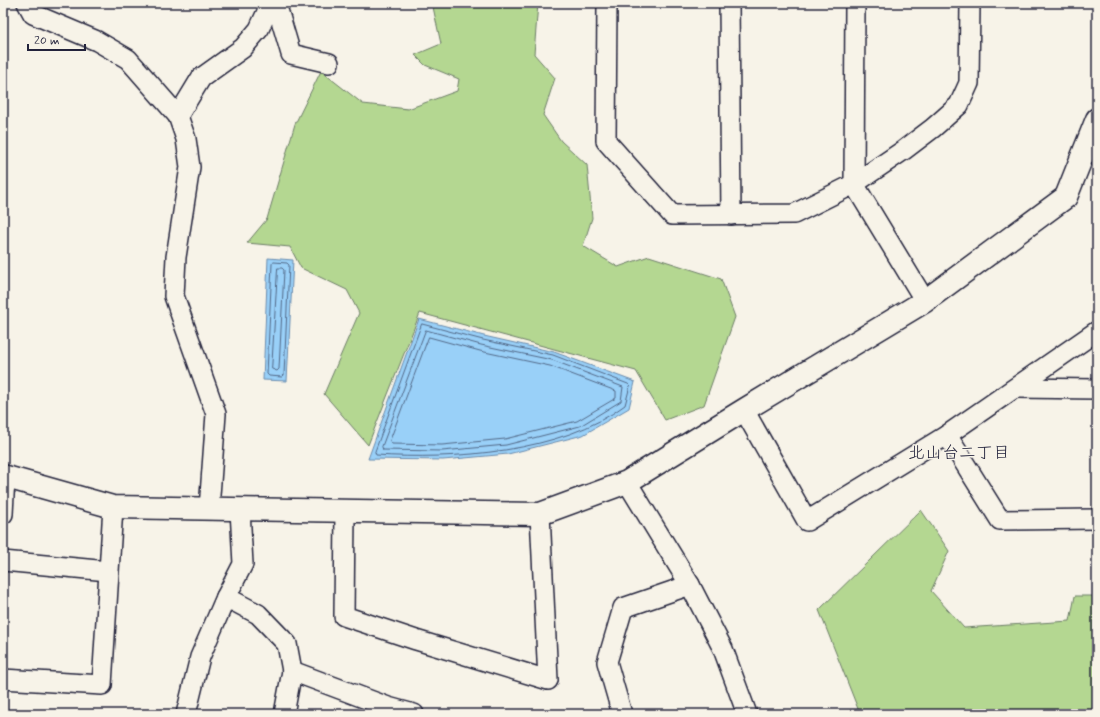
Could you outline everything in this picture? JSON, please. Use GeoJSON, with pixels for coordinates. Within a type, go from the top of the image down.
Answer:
{"type":"FeatureCollection","features":[{"type":"Feature","properties":{"kind":"street"},"geometry":{"type":"LineString","coordinates":[[27,3],[33,14],[97,41],[128,59],[178,116],[186,139],[190,167],[176,257],[174,296],[216,414],[209,509]]}},
{"type":"Feature","properties":{"kind":"street"},"geometry":{"type":"LineString","coordinates":[[178,116],[201,78],[243,48],[260,29],[271,3]]}},
{"type":"Feature","properties":{"kind":"street"},"geometry":{"type":"LineString","coordinates":[[276,3],[291,54],[329,63]]}},
{"type":"Feature","properties":{"kind":"street"},"geometry":{"type":"LineString","coordinates":[[607,3],[606,141],[672,215],[794,214],[854,184],[932,128],[959,104],[968,83],[970,3]]}},
{"type":"Feature","properties":{"kind":"street"},"geometry":{"type":"LineString","coordinates":[[729,3],[731,215]]}},
{"type":"Feature","properties":{"kind":"street"},"geometry":{"type":"LineString","coordinates":[[855,3],[854,184],[925,301]]}},
{"type":"Feature","properties":{"kind":"street"},"geometry":{"type":"LineString","coordinates":[[3,514],[4,477],[113,508],[540,514],[628,482],[925,301],[1066,197],[1097,119]]}},
{"type":"Feature","properties":{"kind":"street"},"geometry":{"type":"LineString","coordinates":[[744,410],[807,521],[947,435],[1097,331]]}},
{"type":"Feature","properties":{"kind":"street"},"geometry":{"type":"LineString","coordinates":[[1016,388],[1097,390]]}},
{"type":"Feature","properties":{"kind":"street"},"geometry":{"type":"LineString","coordinates":[[947,435],[1000,520],[1097,519]]}},
{"type":"Feature","properties":{"kind":"street"},"geometry":{"type":"LineString","coordinates":[[628,482],[690,585],[723,649],[747,714]]}},
{"type":"Feature","properties":{"kind":"street"},"geometry":{"type":"LineString","coordinates":[[3,679],[102,685],[113,508]]}},
{"type":"Feature","properties":{"kind":"street"},"geometry":{"type":"LineString","coordinates":[[186,714],[200,657],[226,597],[243,564],[240,510]]}},
{"type":"Feature","properties":{"kind":"street"},"geometry":{"type":"LineString","coordinates":[[345,512],[344,616],[416,640],[548,680],[540,514]]}},
{"type":"Feature","properties":{"kind":"street"},"geometry":{"type":"LineString","coordinates":[[3,561],[108,571]]}},
{"type":"Feature","properties":{"kind":"street"},"geometry":{"type":"LineString","coordinates":[[622,714],[607,662],[623,608],[690,585]]}},
{"type":"Feature","properties":{"kind":"street"},"geometry":{"type":"LineString","coordinates":[[226,597],[258,614],[287,644],[292,671],[284,714]]}},
{"type":"Feature","properties":{"kind":"street"},"geometry":{"type":"LineString","coordinates":[[292,671],[388,711],[414,714]]}},
{"type":"Feature","properties":{"kind":"green space"},"geometry":{"type":"Polygon","coordinates":[[[430,3],[538,3],[534,54],[555,78],[543,115],[561,141],[587,165],[592,218],[583,246],[618,267],[649,256],[721,279],[735,317],[704,405],[665,420],[636,371],[420,313],[368,445],[324,394],[359,313],[347,290],[301,268],[290,247],[247,243],[267,219],[295,124],[321,71],[363,104],[408,109],[457,91],[459,79],[425,65],[415,55],[441,44],[433,7],[430,3]]]}},
{"type":"Feature","properties":{"kind":"green space"},"geometry":{"type":"Polygon","coordinates":[[[921,510],[949,551],[931,591],[964,628],[1070,621],[1075,596],[1097,596],[1097,714],[860,714],[819,610],[921,510]]]}},
{"type":"Feature","properties":{"kind":"water"},"geometry":{"type":"Polygon","coordinates":[[[268,258],[293,260],[287,381],[263,380],[268,258]]]}},
{"type":"Feature","properties":{"kind":"water"},"geometry":{"type":"Polygon","coordinates":[[[419,319],[554,352],[635,382],[629,408],[583,435],[508,454],[443,460],[368,459],[419,319]]]}},
{"type":"Feature","properties":{"kind":"district","name":"北山台二丁目"},"geometry":{"type":"Point","coordinates":[959,453]}}]}
